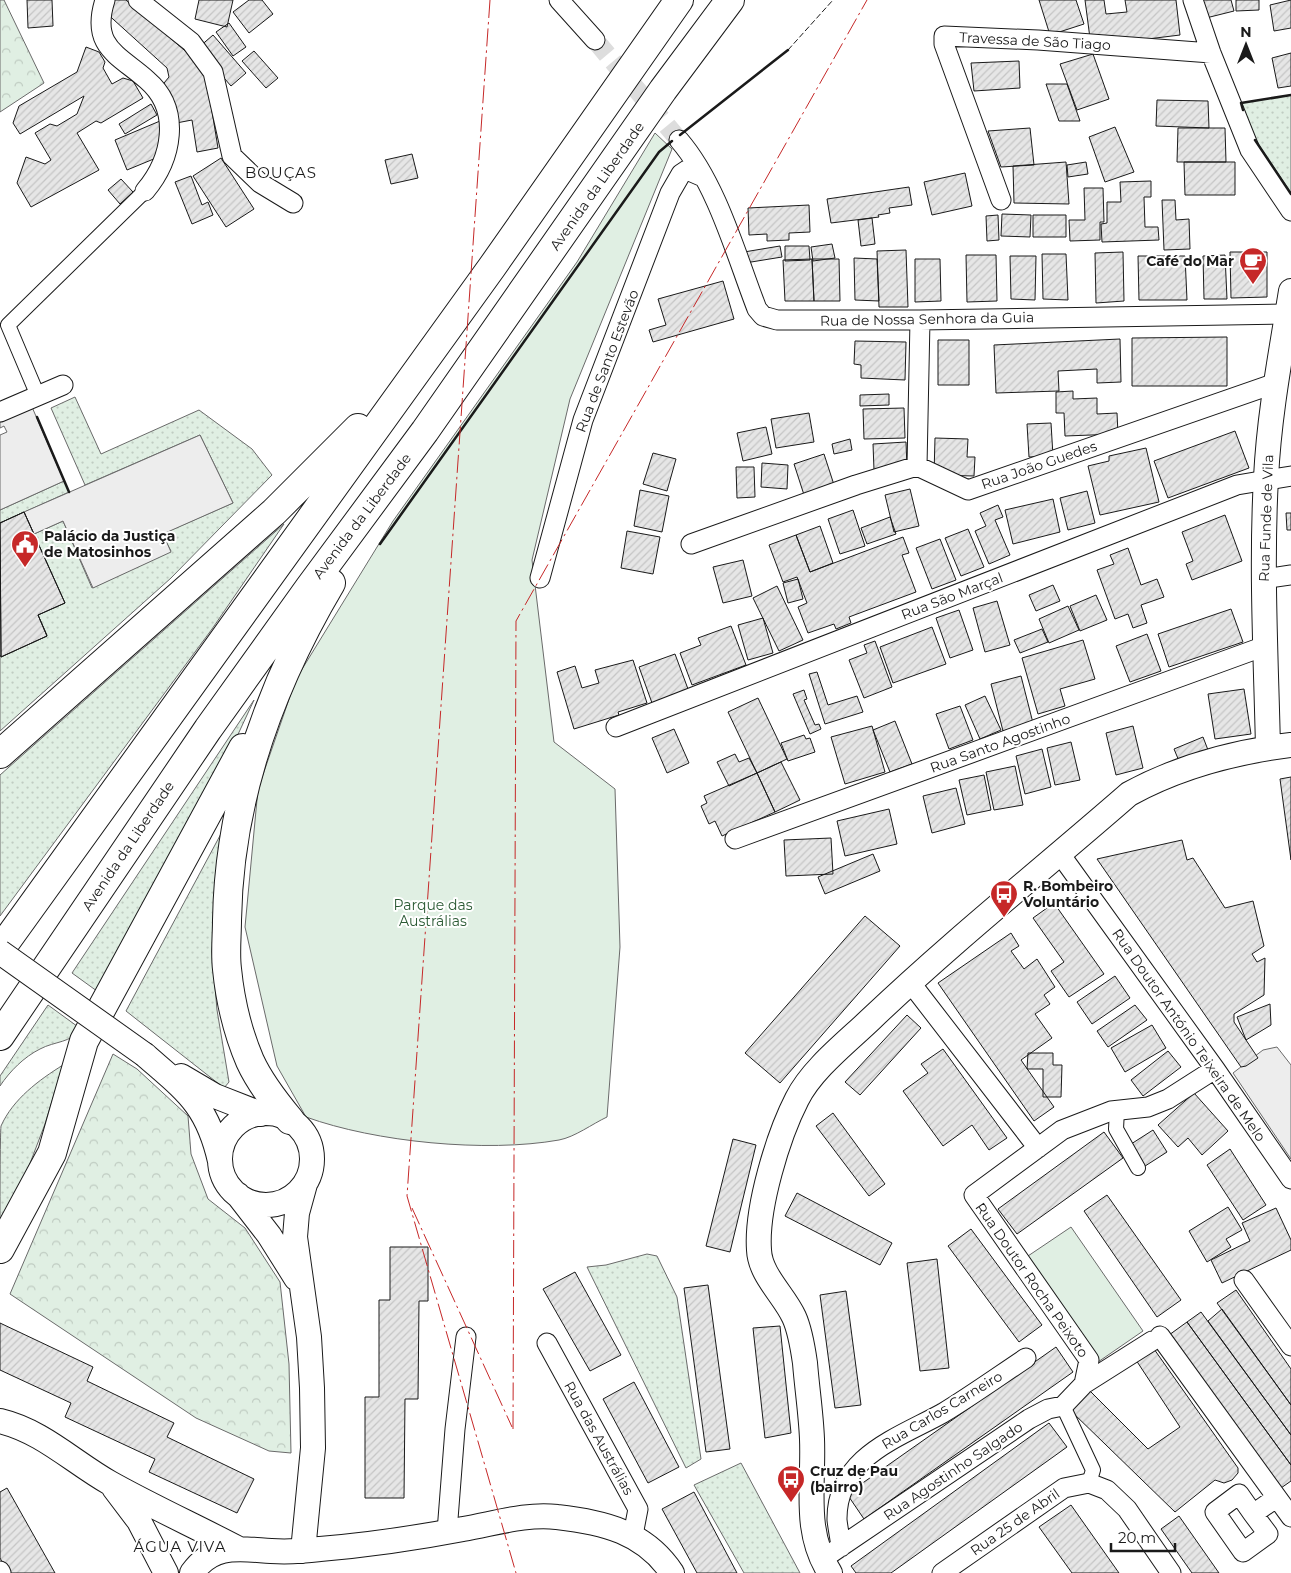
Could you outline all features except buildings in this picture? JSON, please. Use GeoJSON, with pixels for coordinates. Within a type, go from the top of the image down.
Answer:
{"type":"FeatureCollection","features":[{"type":"Feature","properties":{"kind":"highway"},"geometry":{"type":"LineString","coordinates":[[0,951],[492,267],[678,0]]}},
{"type":"Feature","properties":{"kind":"highway","name":"Avenida da Liberdade"},"geometry":{"type":"LineString","coordinates":[[0,1036],[208,729],[425,431],[663,90],[730,0]]}},
{"type":"Feature","properties":{"kind":"highway"},"geometry":{"type":"LineString","coordinates":[[0,754],[274,512],[326,463],[358,429],[442,324],[492,267]]}},
{"type":"Feature","properties":{"kind":"highway"},"geometry":{"type":"LineString","coordinates":[[0,1249],[52,1153],[84,1041],[321,600],[425,431]]}},
{"type":"Feature","properties":{"kind":"highway"},"geometry":{"type":"LineString","coordinates":[[281,677],[258,736],[234,832],[228,885],[226,968],[233,1004],[250,1060],[271,1097],[290,1120]]}},
{"type":"Feature","properties":{"kind":"street"},"geometry":{"type":"LineString","coordinates":[[38,396],[8,325],[146,191],[159,174],[170,138],[171,127],[159,92],[148,80],[112,54],[104,40],[102,28],[105,0]]}},
{"type":"Feature","properties":{"kind":"street"},"geometry":{"type":"LineString","coordinates":[[138,0],[191,42],[213,72],[232,156],[260,183],[293,203]]}},
{"type":"Feature","properties":{"kind":"street"},"geometry":{"type":"LineString","coordinates":[[559,0],[595,40]]}},
{"type":"Feature","properties":{"kind":"street"},"geometry":{"type":"LineString","coordinates":[[1193,0],[1210,53],[1250,150],[1291,211]]}},
{"type":"Feature","properties":{"kind":"street","name":"Travessa de São Tiago"},"geometry":{"type":"LineString","coordinates":[[1001,200],[944,44],[944,36],[1038,40],[1210,53]]}},
{"type":"Feature","properties":{"kind":"street","name":"Rua de Nossa Senhora da Guia"},"geometry":{"type":"LineString","coordinates":[[678,140],[688,152],[703,177],[757,308],[763,316],[777,320],[920,320],[1287,314]]}},
{"type":"Feature","properties":{"kind":"street","name":"Rua de Santo Estevão"},"geometry":{"type":"LineString","coordinates":[[540,578],[583,420],[670,193],[681,174],[687,170],[703,177]]}},
{"type":"Feature","properties":{"kind":"street","name":"Rua Funde de Vila"},"geometry":{"type":"LineString","coordinates":[[1280,746],[1265,646],[1263,579],[1266,479],[1276,383],[1291,291]]}},
{"type":"Feature","properties":{"kind":"street"},"geometry":{"type":"LineString","coordinates":[[691,544],[856,485],[917,466],[920,320]]}},
{"type":"Feature","properties":{"kind":"street","name":"Rua João Guedes"},"geometry":{"type":"LineString","coordinates":[[917,466],[968,490],[1276,383]]}},
{"type":"Feature","properties":{"kind":"street"},"geometry":{"type":"LineString","coordinates":[[0,412],[63,385]]}},
{"type":"Feature","properties":{"kind":"street","name":"Rua São Marçal"},"geometry":{"type":"LineString","coordinates":[[616,727],[1237,485],[1291,476]]}},
{"type":"Feature","properties":{"kind":"street"},"geometry":{"type":"LineString","coordinates":[[1263,579],[1291,575]]}},
{"type":"Feature","properties":{"kind":"street","name":"Rua Santo Agostinho"},"geometry":{"type":"LineString","coordinates":[[734,839],[1265,646]]}},
{"type":"Feature","properties":{"kind":"street"},"geometry":{"type":"LineString","coordinates":[[825,1566],[814,1540],[812,1438],[804,1356],[794,1318],[769,1278],[759,1252],[760,1226],[768,1182],[778,1146],[798,1098],[824,1064],[910,982],[1130,794],[1160,777],[1202,762],[1280,746]]}},
{"type":"Feature","properties":{"kind":"street","name":"Rua Doutor António Teixeira de Melo"},"geometry":{"type":"LineString","coordinates":[[1060,854],[1215,1069],[1291,1179]]}},
{"type":"Feature","properties":{"kind":"street"},"geometry":{"type":"LineString","coordinates":[[0,951],[145,1055],[189,1093],[213,1133],[226,1182],[270,1235],[300,1286]]}},
{"type":"Feature","properties":{"kind":"street"},"geometry":{"type":"LineString","coordinates":[[910,982],[1038,1148],[1062,1130],[1088,1119],[1118,1110],[1148,1107],[1168,1098],[1215,1069]]}},
{"type":"Feature","properties":{"kind":"street"},"geometry":{"type":"LineString","coordinates":[[145,1055],[215,1096],[261,1114],[276,1115],[290,1120],[308,1140],[312,1152],[312,1166],[305,1184],[298,1213],[295,1237],[300,1286],[309,1337],[312,1396],[313,1448],[303,1551]]}},
{"type":"Feature","properties":{"kind":"street"},"geometry":{"type":"LineString","coordinates":[[1118,1110],[1116,1129],[1138,1168]]}},
{"type":"Feature","properties":{"kind":"street"},"geometry":{"type":"LineString","coordinates":[[220,1164],[221,1150],[226,1137],[235,1126],[247,1118],[261,1114]]}},
{"type":"Feature","properties":{"kind":"street","name":"Rua Doutor Rocha Peixoto"},"geometry":{"type":"LineString","coordinates":[[1038,1148],[974,1195],[1089,1360],[1084,1384]]}},
{"type":"Feature","properties":{"kind":"street"},"geometry":{"type":"LineString","coordinates":[[238,1195],[251,1203],[266,1206],[281,1203],[294,1196],[305,1184]]}},
{"type":"Feature","properties":{"kind":"street"},"geometry":{"type":"LineString","coordinates":[[1244,1280],[1291,1346]]}},
{"type":"Feature","properties":{"kind":"street"},"geometry":{"type":"LineString","coordinates":[[447,1532],[455,1428],[466,1338]]}},
{"type":"Feature","properties":{"kind":"street","name":"Rua Agostinho Salgado"},"geometry":{"type":"LineString","coordinates":[[825,1566],[841,1547],[1029,1419],[1048,1410],[1063,1406],[1084,1384],[1156,1338],[1276,1498]]}},
{"type":"Feature","properties":{"kind":"street","name":"Rua das Austrálias"},"geometry":{"type":"LineString","coordinates":[[546,1343],[638,1509],[634,1535]]}},
{"type":"Feature","properties":{"kind":"street","name":"Rua Carlos Carneiro"},"geometry":{"type":"LineString","coordinates":[[841,1547],[837,1519],[842,1491],[860,1461],[876,1449],[944,1412],[1026,1358]]}},
{"type":"Feature","properties":{"kind":"street"},"geometry":{"type":"LineString","coordinates":[[1063,1406],[1094,1470],[1089,1483],[1107,1490],[1127,1509],[1170,1573]]}},
{"type":"Feature","properties":{"kind":"street"},"geometry":{"type":"LineString","coordinates":[[0,1421],[40,1437],[110,1482],[237,1548]]}},
{"type":"Feature","properties":{"kind":"street"},"geometry":{"type":"LineString","coordinates":[[110,1482],[138,1521],[166,1573]]}},
{"type":"Feature","properties":{"kind":"street","name":"Rua 25 de Abril"},"geometry":{"type":"LineString","coordinates":[[942,1573],[1064,1488],[1089,1483]]}},
{"type":"Feature","properties":{"kind":"street"},"geometry":{"type":"LineString","coordinates":[[1254,1514],[1276,1498],[1291,1517]]}},
{"type":"Feature","properties":{"kind":"street"},"geometry":{"type":"LineString","coordinates":[[192,1573],[200,1562],[212,1554],[237,1548],[303,1551],[360,1546],[521,1519],[554,1516],[593,1522],[634,1535],[663,1559],[672,1573]]}},
{"type":"Feature","properties":{"kind":"green space"},"geometry":{"type":"Polygon","coordinates":[[[0,0],[4,0],[44,83],[0,112],[0,0]]]}},
{"type":"Feature","properties":{"kind":"green space"},"geometry":{"type":"Polygon","coordinates":[[[1291,95],[1291,194],[1252,135],[1241,103],[1291,95]]]}},
{"type":"Feature","properties":{"kind":"green space","name":"Parque das Austrálias"},"geometry":{"type":"Polygon","coordinates":[[[655,133],[672,149],[570,399],[532,560],[554,742],[615,789],[620,947],[607,1117],[559,1140],[530,1144],[465,1145],[397,1139],[334,1126],[306,1117],[277,1066],[245,927],[258,789],[296,679],[393,521],[577,262],[655,133]]]}},
{"type":"Feature","properties":{"kind":"green space"},"geometry":{"type":"Polygon","coordinates":[[[75,397],[101,454],[199,410],[252,449],[272,475],[171,578],[0,731],[0,655],[47,635],[38,615],[34,534],[63,521],[92,588],[171,551],[162,534],[233,503],[200,435],[85,485],[51,408],[75,397]]]}},
{"type":"Feature","properties":{"kind":"green space"},"geometry":{"type":"Polygon","coordinates":[[[64,481],[69,492],[0,523],[0,510],[64,481]]]}},
{"type":"Feature","properties":{"kind":"green space"},"geometry":{"type":"Polygon","coordinates":[[[284,524],[212,629],[0,916],[0,775],[284,524]]]}},
{"type":"Feature","properties":{"kind":"green space"},"geometry":{"type":"Polygon","coordinates":[[[254,700],[220,773],[101,994],[72,973],[254,700]]]}},
{"type":"Feature","properties":{"kind":"green space"},"geometry":{"type":"Polygon","coordinates":[[[223,830],[212,951],[217,1010],[229,1082],[224,1088],[126,1011],[223,830]]]}},
{"type":"Feature","properties":{"kind":"green space"},"geometry":{"type":"Polygon","coordinates":[[[48,1005],[81,1029],[72,1037],[46,1046],[28,1056],[8,1075],[0,1086],[0,1076],[48,1005]]]}},
{"type":"Feature","properties":{"kind":"green space"},"geometry":{"type":"Polygon","coordinates":[[[113,1054],[137,1069],[188,1116],[191,1154],[208,1199],[245,1228],[280,1282],[289,1364],[291,1453],[269,1451],[196,1418],[10,1294],[113,1054]]]}},
{"type":"Feature","properties":{"kind":"green space"},"geometry":{"type":"Polygon","coordinates":[[[63,1065],[45,1124],[29,1166],[0,1225],[1,1126],[12,1107],[28,1091],[63,1065]]]}},
{"type":"Feature","properties":{"kind":"green space"},"geometry":{"type":"Polygon","coordinates":[[[1071,1227],[1143,1331],[1098,1362],[1025,1258],[1071,1227]]]}},
{"type":"Feature","properties":{"kind":"green space"},"geometry":{"type":"Polygon","coordinates":[[[647,1254],[657,1256],[677,1297],[701,1459],[686,1468],[587,1267],[606,1265],[647,1254]]]}},
{"type":"Feature","properties":{"kind":"green space"},"geometry":{"type":"Polygon","coordinates":[[[741,1463],[800,1573],[744,1573],[694,1485],[741,1463]]]}},
{"type":"Feature","properties":{"kind":"shaded area"},"geometry":{"type":"Polygon","coordinates":[[[32,407],[64,481],[0,510],[0,435],[7,432],[4,426],[0,428],[0,422],[32,407]]]}},
{"type":"Feature","properties":{"kind":"shaded area"},"geometry":{"type":"Polygon","coordinates":[[[200,435],[233,503],[163,534],[171,552],[93,588],[63,521],[34,534],[24,512],[200,435]]]}},
{"type":"Feature","properties":{"kind":"shaded area"},"geometry":{"type":"Polygon","coordinates":[[[1277,1047],[1291,1065],[1291,1159],[1233,1073],[1263,1050],[1277,1047]]]}},
{"type":"Feature","properties":{"kind":"tunnel"},"geometry":{"type":"LineString","coordinates":[[595,40],[679,140]]}},
{"type":"Feature","properties":{"kind":"fence"},"geometry":{"type":"LineString","coordinates":[[788,50],[833,0]]}},
{"type":"Feature","properties":{"kind":"wall"},"geometry":{"type":"LineString","coordinates":[[680,135],[788,50]]}},
{"type":"Feature","properties":{"kind":"wall"},"geometry":{"type":"LineString","coordinates":[[1243,110],[1241,103],[1291,95]]}},
{"type":"Feature","properties":{"kind":"wall"},"geometry":{"type":"LineString","coordinates":[[1255,140],[1291,194]]}},
{"type":"Feature","properties":{"kind":"wall"},"geometry":{"type":"LineString","coordinates":[[380,544],[659,152],[672,141]]}},
{"type":"Feature","properties":{"kind":"wall"},"geometry":{"type":"LineString","coordinates":[[37,417],[69,492]]}},
{"type":"Feature","properties":{"kind":"power"},"geometry":{"type":"LineString","coordinates":[[490,0],[407,1196],[516,1573]]}},
{"type":"Feature","properties":{"kind":"power"},"geometry":{"type":"LineString","coordinates":[[513,1429],[516,621],[867,0]]}},
{"type":"Feature","properties":{"kind":"power"},"geometry":{"type":"LineString","coordinates":[[412,1208],[512,1427]]}},
{"type":"Feature","properties":{"kind":"place","name":"Café do Mar"},"geometry":{"type":"Point","coordinates":[1253,285]}},
{"type":"Feature","properties":{"kind":"place","name":"Palácio da Justiça de Matosinhos"},"geometry":{"type":"Point","coordinates":[25,568]}},
{"type":"Feature","properties":{"kind":"place","name":"R. Bombeiro Voluntário"},"geometry":{"type":"Point","coordinates":[1004,918]}},
{"type":"Feature","properties":{"kind":"place","name":"Cruz de Pau (bairro)"},"geometry":{"type":"Point","coordinates":[791,1503]}},
{"type":"Feature","properties":{"kind":"district","name":"BOUÇAS"},"geometry":{"type":"Point","coordinates":[281,172]}},
{"type":"Feature","properties":{"kind":"district","name":"ÁGUA VIVA"},"geometry":{"type":"Point","coordinates":[180,1546]}}]}
